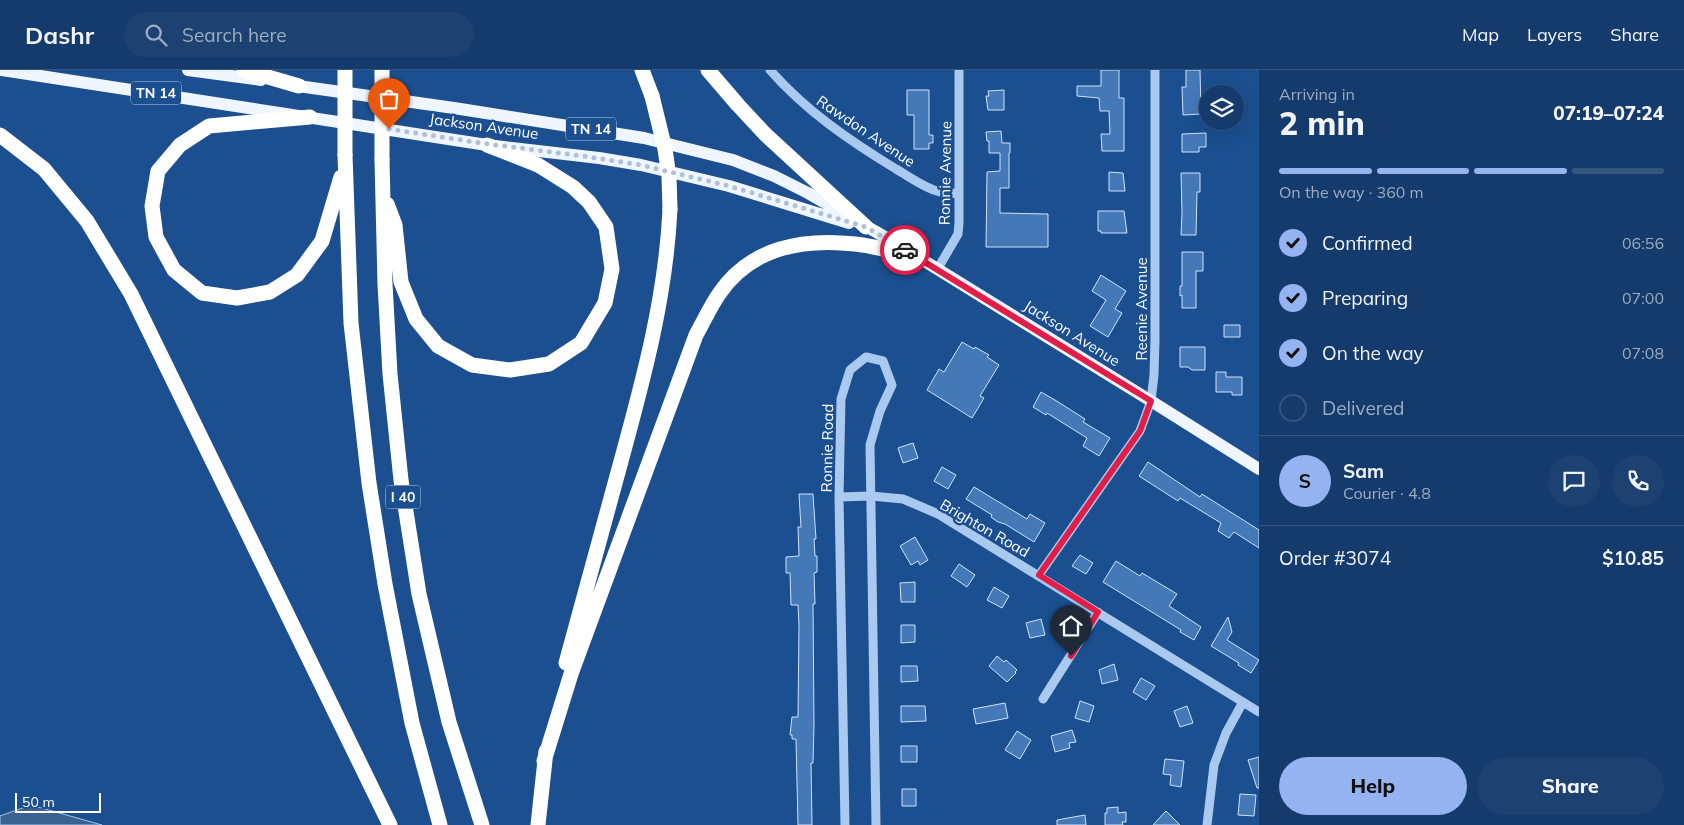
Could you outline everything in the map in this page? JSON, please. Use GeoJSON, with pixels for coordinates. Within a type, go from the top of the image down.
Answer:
{"type":"FeatureCollection","features":[{"type":"Feature","properties":{"kind":"highway"},"geometry":{"type":"LineString","coordinates":[[244,70],[299,86]]}},
{"type":"Feature","properties":{"kind":"highway","name":"I 40"},"geometry":{"type":"LineString","coordinates":[[345,70],[345,159],[351,323],[369,482],[385,584],[412,723],[440,825]]}},
{"type":"Feature","properties":{"kind":"highway","name":"I 40"},"geometry":{"type":"LineString","coordinates":[[382,70],[385,284],[390,374],[402,489],[419,594],[449,722],[482,825]]}},
{"type":"Feature","properties":{"kind":"highway"},"geometry":{"type":"LineString","coordinates":[[538,825],[544,761],[562,674],[638,399],[661,298],[669,238],[669,177],[665,149],[652,96],[642,70]]}},
{"type":"Feature","properties":{"kind":"highway"},"geometry":{"type":"LineString","coordinates":[[708,70],[738,106],[765,134],[866,227]]}},
{"type":"Feature","properties":{"kind":"highway"},"geometry":{"type":"LineString","coordinates":[[310,117],[209,126],[180,144],[158,172],[152,206],[156,237],[174,270],[202,293],[236,298],[270,292],[297,275],[322,241],[345,159]]}},
{"type":"Feature","properties":{"kind":"highway"},"geometry":{"type":"LineString","coordinates":[[0,135],[44,169],[87,220],[131,294],[390,825]]}},
{"type":"Feature","properties":{"kind":"highway"},"geometry":{"type":"LineString","coordinates":[[383,191],[395,225],[401,282],[416,319],[438,346],[472,365],[510,370],[549,364],[581,343],[605,303],[612,269],[606,227],[589,202],[573,187],[538,165],[488,144]]}},
{"type":"Feature","properties":{"kind":"highway"},"geometry":{"type":"LineString","coordinates":[[544,761],[571,674],[696,335],[719,293],[746,265],[781,247],[816,242],[856,244],[915,256]]}},
{"type":"Feature","properties":{"kind":"main road","name":"Jackson Avenue"},"geometry":{"type":"LineString","coordinates":[[2,70],[488,144],[641,165],[729,186],[866,227]]}},
{"type":"Feature","properties":{"kind":"main road","name":"Jackson Avenue"},"geometry":{"type":"LineString","coordinates":[[188,70],[454,108],[644,138],[733,160],[774,176],[808,193],[866,227],[1259,469]]}},
{"type":"Feature","properties":{"kind":"street","name":"Rawdon Avenue"},"geometry":{"type":"LineString","coordinates":[[770,70],[794,96],[815,114],[877,157],[925,186],[940,192],[959,194]]}},
{"type":"Feature","properties":{"kind":"street","name":"Ronnie Avenue"},"geometry":{"type":"LineString","coordinates":[[937,270],[958,234],[959,70]]}},
{"type":"Feature","properties":{"kind":"street","name":"Reenie Avenue"},"geometry":{"type":"LineString","coordinates":[[1039,575],[1140,431],[1151,401],[1155,340],[1155,70]]}},
{"type":"Feature","properties":{"kind":"street","name":"Ronnie Road"},"geometry":{"type":"LineString","coordinates":[[845,825],[839,497],[841,399],[850,370],[866,357],[883,361],[892,385],[880,411],[870,445],[876,825]]}},
{"type":"Feature","properties":{"kind":"street","name":"Brighton Road"},"geometry":{"type":"LineString","coordinates":[[839,497],[871,496],[902,499],[938,514],[1259,712]]}},
{"type":"Feature","properties":{"kind":"street"},"geometry":{"type":"LineString","coordinates":[[1043,699],[1098,612]]}},
{"type":"Feature","properties":{"kind":"street"},"geometry":{"type":"LineString","coordinates":[[1207,825],[1214,765],[1226,733],[1243,702]]}},
{"type":"Feature","properties":{"kind":"water"},"geometry":{"type":"Polygon","coordinates":[[[31,805],[102,825],[0,825],[0,816],[31,805]]]}},
{"type":"Feature","properties":{"kind":"building"},"geometry":{"type":"Polygon","coordinates":[[[1101,70],[1119,70],[1119,98],[1124,98],[1124,151],[1102,151],[1101,134],[1110,134],[1109,111],[1100,111],[1099,98],[1077,96],[1077,86],[1101,86],[1101,70]]]}},
{"type":"Feature","properties":{"kind":"building"},"geometry":{"type":"Polygon","coordinates":[[[1186,70],[1200,70],[1199,114],[1183,115],[1182,87],[1186,87],[1186,70]]]}},
{"type":"Feature","properties":{"kind":"building"},"geometry":{"type":"Polygon","coordinates":[[[907,90],[929,90],[929,135],[933,135],[933,143],[929,143],[929,149],[914,149],[914,115],[907,115],[907,90]]]}},
{"type":"Feature","properties":{"kind":"building"},"geometry":{"type":"Polygon","coordinates":[[[1004,90],[1004,110],[988,110],[986,96],[989,96],[988,91],[1004,90]]]}},
{"type":"Feature","properties":{"kind":"building"},"geometry":{"type":"Polygon","coordinates":[[[1001,131],[1002,143],[1010,143],[1010,153],[1009,188],[1000,188],[1000,213],[1048,214],[1048,247],[986,247],[987,172],[1000,171],[1000,153],[989,153],[989,141],[987,141],[986,132],[1001,131]]]}},
{"type":"Feature","properties":{"kind":"building"},"geometry":{"type":"Polygon","coordinates":[[[1206,133],[1206,147],[1199,147],[1199,152],[1182,152],[1182,134],[1206,133]]]}},
{"type":"Feature","properties":{"kind":"building"},"geometry":{"type":"Polygon","coordinates":[[[1109,172],[1123,173],[1125,191],[1109,191],[1109,172]]]}},
{"type":"Feature","properties":{"kind":"building"},"geometry":{"type":"Polygon","coordinates":[[[1181,173],[1200,173],[1200,192],[1197,192],[1196,235],[1181,235],[1181,173]]]}},
{"type":"Feature","properties":{"kind":"building"},"geometry":{"type":"Polygon","coordinates":[[[1098,211],[1124,211],[1127,233],[1101,233],[1101,231],[1098,231],[1098,211]]]}},
{"type":"Feature","properties":{"kind":"building"},"geometry":{"type":"Polygon","coordinates":[[[1182,252],[1203,252],[1203,271],[1196,271],[1196,308],[1182,308],[1180,286],[1182,286],[1182,252]]]}},
{"type":"Feature","properties":{"kind":"building"},"geometry":{"type":"Polygon","coordinates":[[[1101,275],[1126,291],[1115,309],[1122,313],[1108,337],[1090,326],[1106,300],[1092,291],[1101,275]]]}},
{"type":"Feature","properties":{"kind":"building"},"geometry":{"type":"Polygon","coordinates":[[[1224,325],[1240,325],[1240,337],[1224,337],[1224,325]]]}},
{"type":"Feature","properties":{"kind":"building"},"geometry":{"type":"Polygon","coordinates":[[[962,342],[989,355],[987,357],[999,365],[980,396],[984,398],[972,418],[927,390],[939,369],[944,372],[962,342]]]}},
{"type":"Feature","properties":{"kind":"building"},"geometry":{"type":"Polygon","coordinates":[[[1180,347],[1205,347],[1205,370],[1192,370],[1188,367],[1180,367],[1180,347]]]}},
{"type":"Feature","properties":{"kind":"building"},"geometry":{"type":"Polygon","coordinates":[[[1216,372],[1226,372],[1226,377],[1242,377],[1242,395],[1232,395],[1232,392],[1216,392],[1216,372]]]}},
{"type":"Feature","properties":{"kind":"building"},"geometry":{"type":"Polygon","coordinates":[[[1041,392],[1085,419],[1083,422],[1110,438],[1099,456],[1083,446],[1087,438],[1047,413],[1046,415],[1033,407],[1041,392]]]}},
{"type":"Feature","properties":{"kind":"building"},"geometry":{"type":"Polygon","coordinates":[[[913,443],[918,458],[903,463],[898,448],[913,443]]]}},
{"type":"Feature","properties":{"kind":"building"},"geometry":{"type":"Polygon","coordinates":[[[1148,462],[1200,497],[1202,494],[1259,530],[1259,548],[1234,532],[1229,538],[1218,531],[1221,523],[1180,498],[1178,501],[1139,476],[1148,462]]]}},
{"type":"Feature","properties":{"kind":"building"},"geometry":{"type":"Polygon","coordinates":[[[942,467],[956,475],[948,489],[934,481],[942,467]]]}},
{"type":"Feature","properties":{"kind":"building"},"geometry":{"type":"Polygon","coordinates":[[[974,487],[1027,519],[1030,514],[1045,523],[1034,542],[1005,524],[998,522],[991,517],[992,515],[966,499],[974,487]]]}},
{"type":"Feature","properties":{"kind":"building"},"geometry":{"type":"Polygon","coordinates":[[[799,494],[813,494],[816,539],[814,539],[815,556],[817,556],[817,572],[814,573],[815,604],[813,604],[814,725],[813,763],[811,763],[812,825],[798,825],[796,739],[792,739],[792,735],[790,735],[792,717],[798,717],[799,625],[798,605],[791,605],[790,573],[786,573],[786,557],[799,556],[798,527],[801,527],[799,494]]]}},
{"type":"Feature","properties":{"kind":"building"},"geometry":{"type":"Polygon","coordinates":[[[915,537],[928,560],[920,565],[918,561],[911,565],[900,546],[915,537]]]}},
{"type":"Feature","properties":{"kind":"building"},"geometry":{"type":"Polygon","coordinates":[[[1080,555],[1093,563],[1086,574],[1072,566],[1080,555]]]}},
{"type":"Feature","properties":{"kind":"building"},"geometry":{"type":"Polygon","coordinates":[[[1116,561],[1140,576],[1142,573],[1177,594],[1169,606],[1201,627],[1194,640],[1103,582],[1116,561]]]}},
{"type":"Feature","properties":{"kind":"building"},"geometry":{"type":"Polygon","coordinates":[[[959,564],[975,575],[967,587],[951,576],[959,564]]]}},
{"type":"Feature","properties":{"kind":"building"},"geometry":{"type":"Polygon","coordinates":[[[915,582],[915,602],[901,602],[900,583],[915,582]]]}},
{"type":"Feature","properties":{"kind":"building"},"geometry":{"type":"Polygon","coordinates":[[[994,587],[1009,596],[1002,608],[987,600],[994,587]]]}},
{"type":"Feature","properties":{"kind":"building"},"geometry":{"type":"Polygon","coordinates":[[[1228,617],[1232,632],[1227,640],[1259,660],[1251,673],[1238,665],[1239,663],[1211,646],[1228,617]]]}},
{"type":"Feature","properties":{"kind":"building"},"geometry":{"type":"Polygon","coordinates":[[[1041,619],[1045,635],[1030,638],[1026,623],[1041,619]]]}},
{"type":"Feature","properties":{"kind":"building"},"geometry":{"type":"Polygon","coordinates":[[[901,625],[915,625],[915,642],[901,643],[901,625]]]}},
{"type":"Feature","properties":{"kind":"building"},"geometry":{"type":"Polygon","coordinates":[[[997,656],[1004,662],[1006,660],[1017,670],[1007,682],[989,666],[997,656]]]}},
{"type":"Feature","properties":{"kind":"building"},"geometry":{"type":"Polygon","coordinates":[[[1114,664],[1118,680],[1102,684],[1099,670],[1114,664]]]}},
{"type":"Feature","properties":{"kind":"building"},"geometry":{"type":"Polygon","coordinates":[[[901,666],[917,666],[918,681],[901,682],[901,666]]]}},
{"type":"Feature","properties":{"kind":"building"},"geometry":{"type":"Polygon","coordinates":[[[1141,678],[1155,686],[1146,700],[1133,692],[1141,678]]]}},
{"type":"Feature","properties":{"kind":"building"},"geometry":{"type":"Polygon","coordinates":[[[1080,701],[1094,706],[1089,722],[1075,718],[1080,701]]]}},
{"type":"Feature","properties":{"kind":"building"},"geometry":{"type":"Polygon","coordinates":[[[1005,703],[1008,718],[976,724],[973,709],[1005,703]]]}},
{"type":"Feature","properties":{"kind":"building"},"geometry":{"type":"Polygon","coordinates":[[[901,706],[925,706],[926,721],[901,722],[901,706]]]}},
{"type":"Feature","properties":{"kind":"building"},"geometry":{"type":"Polygon","coordinates":[[[1187,706],[1193,723],[1180,727],[1174,711],[1187,706]]]}},
{"type":"Feature","properties":{"kind":"building"},"geometry":{"type":"Polygon","coordinates":[[[1072,730],[1076,742],[1069,743],[1070,748],[1055,752],[1051,736],[1072,730]]]}},
{"type":"Feature","properties":{"kind":"building"},"geometry":{"type":"Polygon","coordinates":[[[1017,731],[1031,740],[1020,759],[1005,750],[1017,731]]]}},
{"type":"Feature","properties":{"kind":"building"},"geometry":{"type":"Polygon","coordinates":[[[901,746],[917,746],[917,762],[901,762],[901,746]]]}},
{"type":"Feature","properties":{"kind":"building"},"geometry":{"type":"Polygon","coordinates":[[[1259,757],[1259,788],[1257,788],[1248,760],[1259,757]]]}},
{"type":"Feature","properties":{"kind":"building"},"geometry":{"type":"Polygon","coordinates":[[[1165,759],[1184,761],[1181,787],[1170,785],[1171,775],[1163,774],[1165,759]]]}},
{"type":"Feature","properties":{"kind":"building"},"geometry":{"type":"Polygon","coordinates":[[[902,789],[916,789],[916,806],[902,806],[902,789]]]}},
{"type":"Feature","properties":{"kind":"building"},"geometry":{"type":"Polygon","coordinates":[[[1240,794],[1256,795],[1254,816],[1238,815],[1240,794]]]}},
{"type":"Feature","properties":{"kind":"building"},"geometry":{"type":"Polygon","coordinates":[[[1118,807],[1118,813],[1126,812],[1126,822],[1122,822],[1123,825],[1105,825],[1107,808],[1118,807]]]}},
{"type":"Feature","properties":{"kind":"building"},"geometry":{"type":"Polygon","coordinates":[[[1166,811],[1180,825],[1153,825],[1166,811]]]}},
{"type":"Feature","properties":{"kind":"building"},"geometry":{"type":"Polygon","coordinates":[[[1085,815],[1086,825],[1057,825],[1057,820],[1085,815]]]}},
{"type":"Feature","properties":{"kind":"way so far"},"geometry":{"type":"LineString","coordinates":[[389,129],[641,165],[729,186],[866,227],[905,250]]}},
{"type":"Feature","properties":{"kind":"route"},"geometry":{"type":"LineString","coordinates":[[905,250],[1151,401],[1140,431],[1039,575],[1098,612],[1071,656]]}}]}
